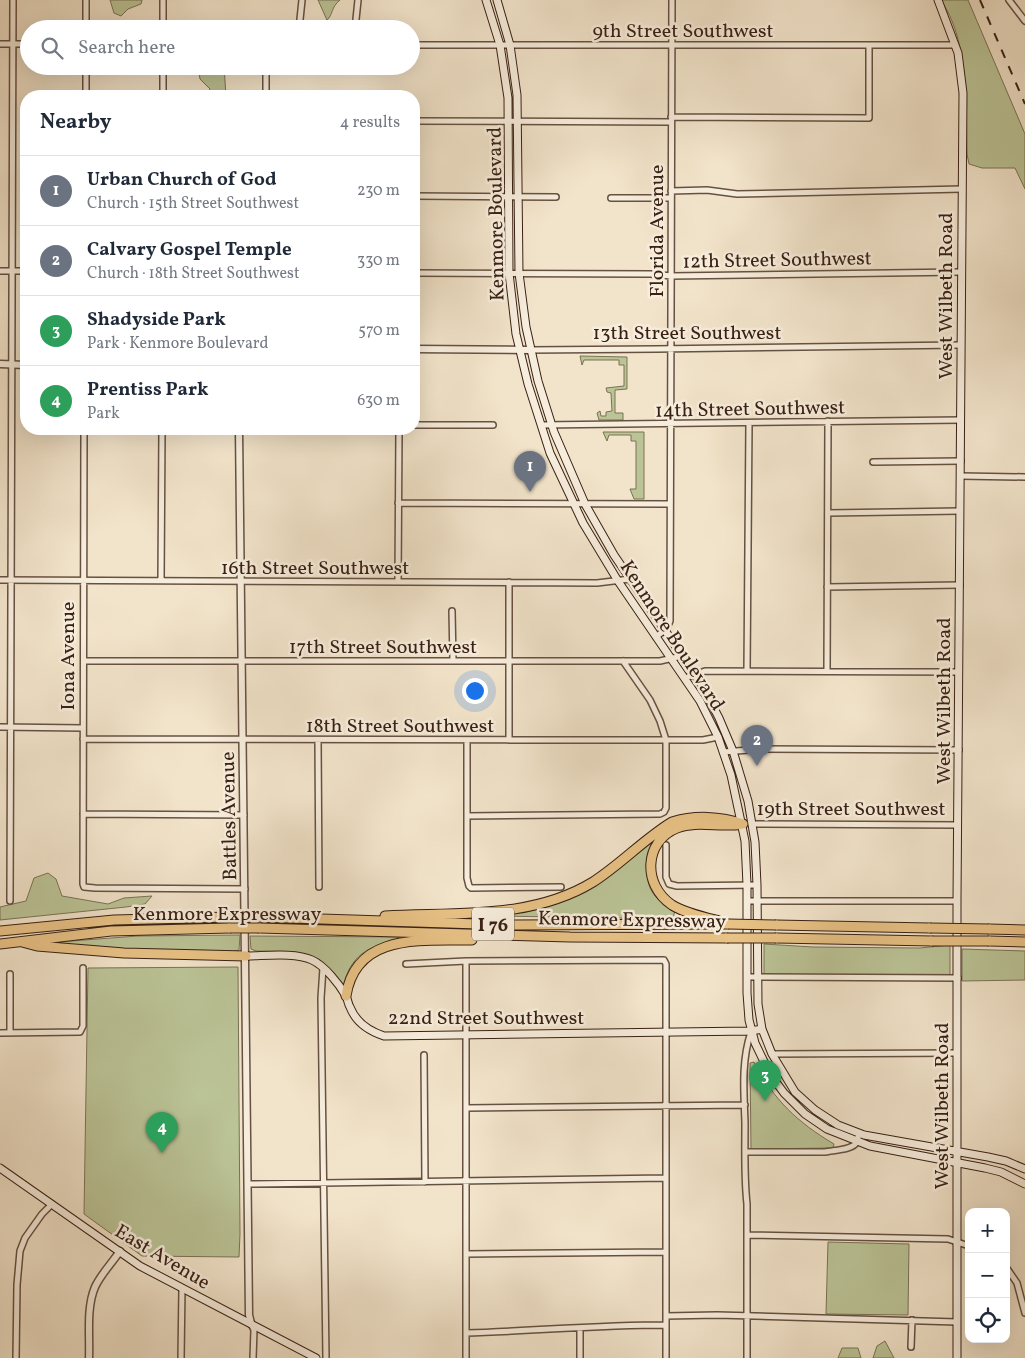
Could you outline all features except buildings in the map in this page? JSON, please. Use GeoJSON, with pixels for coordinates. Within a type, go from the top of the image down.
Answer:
{"type":"FeatureCollection","features":[{"type":"Feature","properties":{"kind":"highway"},"geometry":{"type":"LineString","coordinates":[[322,919],[484,912],[539,904],[565,896],[593,882],[672,822],[684,818],[701,818],[730,819],[743,824]]}},
{"type":"Feature","properties":{"kind":"highway"},"geometry":{"type":"LineString","coordinates":[[728,924],[683,910],[663,898],[653,883],[651,862],[661,836],[680,826],[695,824],[730,826],[743,824]]}},
{"type":"Feature","properties":{"kind":"highway","name":"Kenmore Expressway"},"geometry":{"type":"LineString","coordinates":[[0,931],[114,920],[229,917],[513,924],[776,924],[1025,930]]}},
{"type":"Feature","properties":{"kind":"highway","name":"Kenmore Expressway"},"geometry":{"type":"LineString","coordinates":[[0,944],[111,931],[230,928],[570,937],[1025,942]]}},
{"type":"Feature","properties":{"kind":"highway"},"geometry":{"type":"LineString","coordinates":[[346,996],[356,966],[370,953],[386,946],[406,942],[570,937]]}},
{"type":"Feature","properties":{"kind":"highway"},"geometry":{"type":"LineString","coordinates":[[17,941],[37,946],[85,951],[158,955],[246,956]]}},
{"type":"Feature","properties":{"kind":"main road","name":"Kenmore Boulevard"},"geometry":{"type":"LineString","coordinates":[[486,0],[500,45],[508,98],[509,273],[512,306],[520,350],[540,425],[573,504],[618,581],[700,702],[718,737],[731,775],[743,824],[745,841],[747,978],[751,1031],[770,1074],[794,1104],[805,1114],[827,1129],[857,1142],[878,1148],[958,1162],[1001,1172],[1025,1184]]}},
{"type":"Feature","properties":{"kind":"main road","name":"Kenmore Boulevard"},"geometry":{"type":"LineString","coordinates":[[497,0],[510,45],[517,94],[519,273],[530,350],[551,425],[565,462],[585,504],[630,579],[695,675],[719,718],[733,751],[753,824],[758,885],[758,1013],[772,1054],[796,1092],[824,1116],[838,1125],[859,1133],[958,1150],[1006,1161],[1025,1169]]}},
{"type":"Feature","properties":{"kind":"main road","name":"West Wilbeth Road"},"geometry":{"type":"LineString","coordinates":[[938,0],[959,56],[962,78],[960,672],[957,901],[957,1358]]}},
{"type":"Feature","properties":{"kind":"main road","name":"19th Street Southwest"},"geometry":{"type":"LineString","coordinates":[[743,824],[753,824]]}},
{"type":"Feature","properties":{"kind":"main road","name":"22nd Street Southwest"},"geometry":{"type":"LineString","coordinates":[[246,956],[304,957],[312,960],[323,968],[346,996],[349,1006],[362,1025],[384,1036],[751,1031],[762,1029]]}},
{"type":"Feature","properties":{"kind":"main road","name":"East Avenue"},"geometry":{"type":"LineString","coordinates":[[0,1168],[140,1266],[316,1358]]}},
{"type":"Feature","properties":{"kind":"street"},"geometry":{"type":"LineString","coordinates":[[10,901],[13,0]]}},
{"type":"Feature","properties":{"kind":"street"},"geometry":{"type":"LineString","coordinates":[[86,0],[86,20]]}},
{"type":"Feature","properties":{"kind":"street"},"geometry":{"type":"LineString","coordinates":[[163,0],[163,20]]}},
{"type":"Feature","properties":{"kind":"street"},"geometry":{"type":"LineString","coordinates":[[300,20],[302,0]]}},
{"type":"Feature","properties":{"kind":"street"},"geometry":{"type":"LineString","coordinates":[[356,20],[358,0]]}},
{"type":"Feature","properties":{"kind":"street","name":"Florida Avenue"},"geometry":{"type":"LineString","coordinates":[[665,630],[670,620],[672,0]]}},
{"type":"Feature","properties":{"kind":"street"},"geometry":{"type":"LineString","coordinates":[[1009,0],[1025,21]]}},
{"type":"Feature","properties":{"kind":"street"},"geometry":{"type":"LineString","coordinates":[[0,44],[20,44]]}},
{"type":"Feature","properties":{"kind":"street","name":"9th Street Southwest"},"geometry":{"type":"LineString","coordinates":[[420,45],[955,45]]}},
{"type":"Feature","properties":{"kind":"street"},"geometry":{"type":"LineString","coordinates":[[420,121],[869,118],[869,45]]}},
{"type":"Feature","properties":{"kind":"street"},"geometry":{"type":"LineString","coordinates":[[86,75],[86,90]]}},
{"type":"Feature","properties":{"kind":"street"},"geometry":{"type":"LineString","coordinates":[[163,75],[163,90]]}},
{"type":"Feature","properties":{"kind":"street"},"geometry":{"type":"LineString","coordinates":[[266,75],[266,90]]}},
{"type":"Feature","properties":{"kind":"street"},"geometry":{"type":"LineString","coordinates":[[671,191],[707,190],[737,194],[962,189]]}},
{"type":"Feature","properties":{"kind":"street"},"geometry":{"type":"LineString","coordinates":[[420,196],[556,197]]}},
{"type":"Feature","properties":{"kind":"street"},"geometry":{"type":"LineString","coordinates":[[611,198],[671,198]]}},
{"type":"Feature","properties":{"kind":"street"},"geometry":{"type":"LineString","coordinates":[[0,271],[20,272]]}},
{"type":"Feature","properties":{"kind":"street","name":"12th Street Southwest"},"geometry":{"type":"LineString","coordinates":[[420,273],[651,274],[671,276],[962,272]]}},
{"type":"Feature","properties":{"kind":"street","name":"13th Street Southwest"},"geometry":{"type":"LineString","coordinates":[[420,349],[671,349],[961,345]]}},
{"type":"Feature","properties":{"kind":"street"},"geometry":{"type":"LineString","coordinates":[[0,364],[20,365]]}},
{"type":"Feature","properties":{"kind":"street","name":"14th Street Southwest"},"geometry":{"type":"LineString","coordinates":[[540,425],[670,425],[749,422],[961,420]]}},
{"type":"Feature","properties":{"kind":"street"},"geometry":{"type":"LineString","coordinates":[[827,671],[828,421]]}},
{"type":"Feature","properties":{"kind":"street"},"geometry":{"type":"LineString","coordinates":[[747,671],[749,422]]}},
{"type":"Feature","properties":{"kind":"street"},"geometry":{"type":"LineString","coordinates":[[420,425],[493,425]]}},
{"type":"Feature","properties":{"kind":"street","name":"Iona Avenue"},"geometry":{"type":"LineString","coordinates":[[84,435],[84,887],[245,889]]}},
{"type":"Feature","properties":{"kind":"street"},"geometry":{"type":"LineString","coordinates":[[161,581],[162,435]]}},
{"type":"Feature","properties":{"kind":"street","name":"Battles Avenue"},"geometry":{"type":"LineString","coordinates":[[239,435],[249,1315],[251,1323]]}},
{"type":"Feature","properties":{"kind":"street"},"geometry":{"type":"LineString","coordinates":[[398,582],[399,435]]}},
{"type":"Feature","properties":{"kind":"street"},"geometry":{"type":"LineString","coordinates":[[873,462],[960,461]]}},
{"type":"Feature","properties":{"kind":"street"},"geometry":{"type":"LineString","coordinates":[[960,476],[1025,477]]}},
{"type":"Feature","properties":{"kind":"street"},"geometry":{"type":"LineString","coordinates":[[398,503],[670,504]]}},
{"type":"Feature","properties":{"kind":"street"},"geometry":{"type":"LineString","coordinates":[[828,513],[960,511]]}},
{"type":"Feature","properties":{"kind":"street","name":"16th Street Southwest"},"geometry":{"type":"LineString","coordinates":[[0,580],[597,583],[630,579]]}},
{"type":"Feature","properties":{"kind":"street"},"geometry":{"type":"LineString","coordinates":[[509,582],[509,740]]}},
{"type":"Feature","properties":{"kind":"street"},"geometry":{"type":"LineString","coordinates":[[827,587],[960,585]]}},
{"type":"Feature","properties":{"kind":"street"},"geometry":{"type":"LineString","coordinates":[[452,611],[453,661]]}},
{"type":"Feature","properties":{"kind":"street"},"geometry":{"type":"LineString","coordinates":[[656,637],[665,630]]}},
{"type":"Feature","properties":{"kind":"street","name":"17th Street Southwest"},"geometry":{"type":"LineString","coordinates":[[84,661],[660,661],[682,656]]}},
{"type":"Feature","properties":{"kind":"street"},"geometry":{"type":"LineString","coordinates":[[467,816],[660,814],[664,812],[666,808],[666,740],[650,700],[623,661]]}},
{"type":"Feature","properties":{"kind":"street"},"geometry":{"type":"LineString","coordinates":[[685,678],[706,671],[960,672]]}},
{"type":"Feature","properties":{"kind":"street"},"geometry":{"type":"LineString","coordinates":[[0,726],[83,728]]}},
{"type":"Feature","properties":{"kind":"street","name":"18th Street Southwest"},"geometry":{"type":"LineString","coordinates":[[83,739],[318,741],[702,740],[718,737]]}},
{"type":"Feature","properties":{"kind":"street"},"geometry":{"type":"LineString","coordinates":[[466,740],[467,878],[469,886],[471,888],[562,887]]}},
{"type":"Feature","properties":{"kind":"street"},"geometry":{"type":"LineString","coordinates":[[318,741],[319,886]]}},
{"type":"Feature","properties":{"kind":"street"},"geometry":{"type":"LineString","coordinates":[[723,752],[762,749],[959,750]]}},
{"type":"Feature","properties":{"kind":"street"},"geometry":{"type":"LineString","coordinates":[[83,814],[244,815]]}},
{"type":"Feature","properties":{"kind":"street","name":"19th Street Southwest"},"geometry":{"type":"LineString","coordinates":[[753,824],[958,825]]}},
{"type":"Feature","properties":{"kind":"street"},"geometry":{"type":"LineString","coordinates":[[666,845],[666,877],[669,884],[677,886],[758,885]]}},
{"type":"Feature","properties":{"kind":"street"},"geometry":{"type":"LineString","coordinates":[[747,901],[957,901]]}},
{"type":"Feature","properties":{"kind":"street"},"geometry":{"type":"LineString","coordinates":[[406,964],[466,961],[664,960],[666,964],[666,1358]]}},
{"type":"Feature","properties":{"kind":"street"},"geometry":{"type":"LineString","coordinates":[[466,961],[466,1358]]}},
{"type":"Feature","properties":{"kind":"street"},"geometry":{"type":"LineString","coordinates":[[0,1033],[76,1034],[82,1030],[83,968]]}},
{"type":"Feature","properties":{"kind":"street"},"geometry":{"type":"LineString","coordinates":[[323,968],[321,998],[326,1358]]}},
{"type":"Feature","properties":{"kind":"street"},"geometry":{"type":"LineString","coordinates":[[10,974],[10,1033]]}},
{"type":"Feature","properties":{"kind":"street"},"geometry":{"type":"LineString","coordinates":[[747,978],[958,978]]}},
{"type":"Feature","properties":{"kind":"street"},"geometry":{"type":"LineString","coordinates":[[747,1358],[744,1105],[745,1061],[751,1031]]}},
{"type":"Feature","properties":{"kind":"street"},"geometry":{"type":"LineString","coordinates":[[772,1054],[957,1053]]}},
{"type":"Feature","properties":{"kind":"street"},"geometry":{"type":"LineString","coordinates":[[424,1055],[425,1182]]}},
{"type":"Feature","properties":{"kind":"street"},"geometry":{"type":"LineString","coordinates":[[466,1108],[744,1105]]}},
{"type":"Feature","properties":{"kind":"street"},"geometry":{"type":"LineString","coordinates":[[745,1152],[826,1152],[845,1148],[857,1142],[859,1133]]}},
{"type":"Feature","properties":{"kind":"street"},"geometry":{"type":"LineString","coordinates":[[248,1184],[666,1178]]}},
{"type":"Feature","properties":{"kind":"street"},"geometry":{"type":"LineString","coordinates":[[16,1358],[17,1285],[20,1250],[25,1238],[52,1204]]}},
{"type":"Feature","properties":{"kind":"street"},"geometry":{"type":"LineString","coordinates":[[747,1235],[948,1240],[965,1245]]}},
{"type":"Feature","properties":{"kind":"street"},"geometry":{"type":"LineString","coordinates":[[89,1358],[93,1295],[98,1282],[120,1251]]}},
{"type":"Feature","properties":{"kind":"street"},"geometry":{"type":"LineString","coordinates":[[466,1254],[665,1252]]}},
{"type":"Feature","properties":{"kind":"street"},"geometry":{"type":"LineString","coordinates":[[1010,1273],[1017,1283],[1025,1313]]}},
{"type":"Feature","properties":{"kind":"street"},"geometry":{"type":"LineString","coordinates":[[181,1358],[182,1288]]}},
{"type":"Feature","properties":{"kind":"street"},"geometry":{"type":"LineString","coordinates":[[666,1316],[957,1322]]}},
{"type":"Feature","properties":{"kind":"street"},"geometry":{"type":"LineString","coordinates":[[911,1347],[912,1320]]}},
{"type":"Feature","properties":{"kind":"street"},"geometry":{"type":"LineString","coordinates":[[251,1323],[254,1330],[253,1358]]}},
{"type":"Feature","properties":{"kind":"street"},"geometry":{"type":"LineString","coordinates":[[466,1333],[666,1325]]}},
{"type":"Feature","properties":{"kind":"street"},"geometry":{"type":"LineString","coordinates":[[580,1328],[580,1358]]}},
{"type":"Feature","properties":{"kind":"green space"},"geometry":{"type":"Polygon","coordinates":[[[110,0],[142,0],[141,4],[128,9],[121,16],[114,13],[110,0]]]}},
{"type":"Feature","properties":{"kind":"green space"},"geometry":{"type":"Polygon","coordinates":[[[318,0],[340,0],[327,20],[318,0]]]}},
{"type":"Feature","properties":{"kind":"green space"},"geometry":{"type":"Polygon","coordinates":[[[941,0],[968,0],[1025,134],[1025,189],[1015,168],[982,168],[969,164],[964,69],[952,21],[941,0]]]}},
{"type":"Feature","properties":{"kind":"green space"},"geometry":{"type":"Polygon","coordinates":[[[199,75],[225,75],[226,90],[210,90],[200,79],[199,75]]]}},
{"type":"Feature","properties":{"kind":"green space"},"geometry":{"type":"Polygon","coordinates":[[[580,356],[627,357],[627,389],[615,390],[615,413],[623,413],[623,420],[599,420],[597,413],[600,411],[601,416],[606,416],[606,412],[612,411],[611,393],[607,392],[606,388],[624,386],[624,365],[619,365],[619,360],[584,360],[582,365],[580,356]]]}},
{"type":"Feature","properties":{"kind":"green space"},"geometry":{"type":"Polygon","coordinates":[[[603,432],[644,432],[644,499],[634,499],[630,489],[636,489],[636,441],[631,441],[631,435],[609,435],[607,441],[603,432]]]}},
{"type":"Feature","properties":{"kind":"green space"},"geometry":{"type":"Polygon","coordinates":[[[658,836],[648,859],[647,876],[652,892],[664,904],[675,910],[673,919],[497,916],[496,914],[543,908],[572,897],[610,873],[658,836]]]}},
{"type":"Feature","properties":{"kind":"green space"},"geometry":{"type":"Polygon","coordinates":[[[48,873],[56,879],[62,896],[108,904],[124,898],[152,896],[145,904],[126,907],[0,920],[0,907],[26,901],[34,878],[48,873]]]}},
{"type":"Feature","properties":{"kind":"green space"},"geometry":{"type":"Polygon","coordinates":[[[240,935],[239,950],[232,952],[137,952],[44,943],[138,936],[240,935]]]}},
{"type":"Feature","properties":{"kind":"green space"},"geometry":{"type":"Polygon","coordinates":[[[250,936],[398,937],[398,941],[369,949],[362,954],[350,967],[343,987],[331,970],[314,957],[295,952],[256,951],[251,949],[250,936]]]}},
{"type":"Feature","properties":{"kind":"green space"},"geometry":{"type":"Polygon","coordinates":[[[764,944],[813,947],[920,948],[950,945],[950,975],[764,975],[764,944]]]}},
{"type":"Feature","properties":{"kind":"green space"},"geometry":{"type":"Polygon","coordinates":[[[962,949],[1025,951],[1025,980],[962,981],[962,949]]]}},
{"type":"Feature","properties":{"kind":"green space"},"geometry":{"type":"Polygon","coordinates":[[[238,967],[239,1257],[142,1256],[84,1214],[88,968],[238,967]]]}},
{"type":"Feature","properties":{"kind":"green space"},"geometry":{"type":"Polygon","coordinates":[[[754,1062],[778,1099],[809,1127],[834,1144],[833,1148],[751,1149],[750,1063],[754,1062]]]}},
{"type":"Feature","properties":{"kind":"green space"},"geometry":{"type":"Polygon","coordinates":[[[828,1242],[909,1244],[908,1315],[826,1314],[828,1242]]]}},
{"type":"Feature","properties":{"kind":"green space"},"geometry":{"type":"Polygon","coordinates":[[[885,1341],[894,1358],[873,1358],[877,1346],[885,1341]]]}},
{"type":"Feature","properties":{"kind":"green space"},"geometry":{"type":"Polygon","coordinates":[[[842,1348],[858,1348],[861,1358],[838,1358],[842,1348]]]}},
{"type":"Feature","properties":{"kind":"railway"},"geometry":{"type":"LineString","coordinates":[[980,0],[1025,104]]}},
{"type":"Feature","properties":{"kind":"place","name":"Urban Church of God"},"geometry":{"type":"Point","coordinates":[530,492]}},
{"type":"Feature","properties":{"kind":"place","name":"Calvary Gospel Temple"},"geometry":{"type":"Point","coordinates":[757,766]}},
{"type":"Feature","properties":{"kind":"place","name":"Shadyside Park"},"geometry":{"type":"Point","coordinates":[765,1101]}},
{"type":"Feature","properties":{"kind":"place","name":"Prentiss Park"},"geometry":{"type":"Point","coordinates":[162,1153]}}]}
